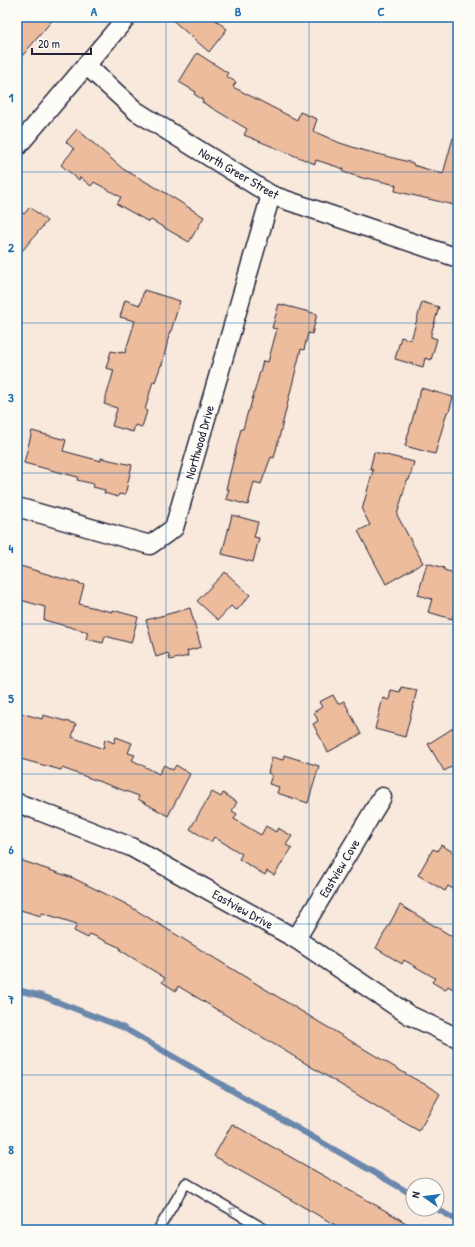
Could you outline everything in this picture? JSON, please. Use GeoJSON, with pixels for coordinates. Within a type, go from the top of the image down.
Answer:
{"type":"FeatureCollection","features":[{"type":"Feature","properties":{"kind":"street"},"geometry":{"type":"LineString","coordinates":[[17,147],[126,17]]}},
{"type":"Feature","properties":{"kind":"street","name":"North Greer Street"},"geometry":{"type":"LineString","coordinates":[[86,65],[136,111],[270,195],[458,258]]}},
{"type":"Feature","properties":{"kind":"street","name":"Northwood Drive"},"geometry":{"type":"LineString","coordinates":[[17,507],[150,545],[174,528],[270,195]]}},
{"type":"Feature","properties":{"kind":"street","name":"Eastview Cove"},"geometry":{"type":"LineString","coordinates":[[296,939],[382,797]]}},
{"type":"Feature","properties":{"kind":"street","name":"Eastview Drive"},"geometry":{"type":"LineString","coordinates":[[17,803],[34,808],[131,847],[296,939],[409,1015],[458,1038]]}},
{"type":"Feature","properties":{"kind":"lane"},"geometry":{"type":"LineString","coordinates":[[158,1230],[186,1183],[266,1230]]}},
{"type":"Feature","properties":{"kind":"building"},"geometry":{"type":"Polygon","coordinates":[[[17,17],[55,17],[17,62],[17,17]]]}},
{"type":"Feature","properties":{"kind":"building"},"geometry":{"type":"Polygon","coordinates":[[[169,17],[212,17],[227,29],[209,52],[169,17]]]}},
{"type":"Feature","properties":{"kind":"building"},"geometry":{"type":"Polygon","coordinates":[[[197,53],[228,73],[226,76],[236,82],[233,87],[297,120],[300,112],[317,119],[313,131],[340,143],[413,163],[413,165],[443,174],[453,138],[458,138],[458,206],[395,191],[396,185],[366,179],[343,172],[344,169],[316,160],[315,164],[244,135],[247,129],[202,102],[203,100],[194,94],[196,92],[179,82],[197,53]]]}},
{"type":"Feature","properties":{"kind":"building"},"geometry":{"type":"Polygon","coordinates":[[[77,129],[123,169],[204,217],[189,242],[151,220],[149,222],[117,204],[121,197],[94,182],[91,186],[80,177],[79,180],[61,165],[74,149],[66,142],[77,129]]]}},
{"type":"Feature","properties":{"kind":"building"},"geometry":{"type":"Polygon","coordinates":[[[30,207],[47,221],[17,257],[17,208],[24,214],[30,207]]]}},
{"type":"Feature","properties":{"kind":"building"},"geometry":{"type":"Polygon","coordinates":[[[144,290],[180,301],[170,331],[162,365],[155,382],[153,381],[142,427],[135,425],[133,432],[112,426],[117,408],[104,404],[114,370],[106,368],[111,351],[125,353],[135,321],[120,317],[125,300],[140,305],[144,290]]]}},
{"type":"Feature","properties":{"kind":"building"},"geometry":{"type":"Polygon","coordinates":[[[422,302],[439,307],[431,334],[431,337],[437,339],[431,360],[425,358],[423,367],[395,359],[401,337],[411,340],[422,302]]]}},
{"type":"Feature","properties":{"kind":"building"},"geometry":{"type":"Polygon","coordinates":[[[279,304],[317,314],[312,334],[308,333],[304,350],[301,349],[274,458],[271,457],[261,484],[254,482],[248,505],[226,499],[229,489],[226,489],[241,429],[243,429],[249,411],[263,361],[268,362],[277,329],[272,328],[279,304]]]}},
{"type":"Feature","properties":{"kind":"building"},"geometry":{"type":"Polygon","coordinates":[[[421,388],[453,397],[449,412],[447,412],[435,454],[405,446],[421,388]]]}},
{"type":"Feature","properties":{"kind":"building"},"geometry":{"type":"Polygon","coordinates":[[[32,431],[66,440],[63,451],[101,461],[101,458],[132,465],[125,495],[119,494],[118,497],[104,493],[105,490],[93,487],[94,484],[77,480],[78,477],[24,463],[32,431]]]}},
{"type":"Feature","properties":{"kind":"building"},"geometry":{"type":"Polygon","coordinates":[[[374,452],[414,462],[397,515],[423,563],[386,584],[358,531],[370,525],[362,510],[373,470],[370,469],[374,452]]]}},
{"type":"Feature","properties":{"kind":"building"},"geometry":{"type":"Polygon","coordinates":[[[232,515],[258,522],[254,537],[259,538],[253,562],[222,554],[232,515]]]}},
{"type":"Feature","properties":{"kind":"building"},"geometry":{"type":"Polygon","coordinates":[[[427,563],[458,574],[458,598],[452,619],[428,612],[432,599],[418,595],[427,563]]]}},
{"type":"Feature","properties":{"kind":"building"},"geometry":{"type":"Polygon","coordinates":[[[17,565],[84,585],[79,604],[112,612],[112,610],[138,617],[131,643],[105,636],[103,643],[86,639],[88,632],[44,620],[45,607],[17,599],[17,565]]]}},
{"type":"Feature","properties":{"kind":"building"},"geometry":{"type":"Polygon","coordinates":[[[225,572],[250,595],[237,610],[231,606],[218,620],[197,601],[225,572]]]}},
{"type":"Feature","properties":{"kind":"building"},"geometry":{"type":"Polygon","coordinates":[[[190,608],[201,647],[187,651],[188,656],[170,660],[168,653],[156,657],[146,620],[190,608]]]}},
{"type":"Feature","properties":{"kind":"building"},"geometry":{"type":"Polygon","coordinates":[[[401,687],[417,690],[405,737],[375,729],[383,698],[389,700],[391,690],[400,692],[401,687]]]}},
{"type":"Feature","properties":{"kind":"building"},"geometry":{"type":"Polygon","coordinates":[[[333,695],[338,704],[344,701],[361,734],[328,752],[313,724],[318,721],[314,712],[322,707],[319,702],[333,695]]]}},
{"type":"Feature","properties":{"kind":"building"},"geometry":{"type":"Polygon","coordinates":[[[17,712],[42,719],[43,715],[76,724],[72,737],[103,749],[105,739],[114,743],[116,737],[132,743],[128,753],[135,755],[132,760],[159,774],[164,765],[173,770],[176,765],[190,774],[168,816],[138,799],[139,796],[62,768],[61,770],[17,758],[17,712]]]}},
{"type":"Feature","properties":{"kind":"building"},"geometry":{"type":"Polygon","coordinates":[[[458,725],[458,763],[444,771],[428,744],[458,725]]]}},
{"type":"Feature","properties":{"kind":"building"},"geometry":{"type":"Polygon","coordinates":[[[284,755],[319,766],[308,803],[277,793],[279,787],[269,784],[272,775],[268,773],[272,757],[283,760],[284,755]]]}},
{"type":"Feature","properties":{"kind":"building"},"geometry":{"type":"Polygon","coordinates":[[[212,792],[221,797],[223,793],[237,802],[232,811],[237,814],[234,819],[261,835],[266,826],[276,832],[278,828],[292,836],[286,845],[292,848],[274,875],[267,871],[265,875],[239,859],[242,854],[214,837],[211,842],[190,829],[212,792]]]}},
{"type":"Feature","properties":{"kind":"building"},"geometry":{"type":"Polygon","coordinates":[[[441,845],[458,855],[458,892],[448,886],[445,891],[418,875],[433,849],[437,851],[441,845]]]}},
{"type":"Feature","properties":{"kind":"building"},"geometry":{"type":"Polygon","coordinates":[[[17,859],[73,878],[126,904],[319,1022],[432,1088],[440,1094],[419,1131],[178,986],[176,991],[162,982],[165,978],[120,950],[121,948],[90,934],[88,938],[74,931],[77,924],[42,913],[41,916],[17,909],[17,859]]]}},
{"type":"Feature","properties":{"kind":"building"},"geometry":{"type":"Polygon","coordinates":[[[400,905],[458,940],[458,992],[448,986],[445,990],[432,982],[435,978],[404,960],[402,964],[376,948],[400,905]]]}},
{"type":"Feature","properties":{"kind":"building"},"geometry":{"type":"Polygon","coordinates":[[[232,1124],[418,1230],[344,1230],[214,1156],[232,1124]]]}},
{"type":"Feature","properties":{"kind":"waterway"},"geometry":{"type":"LineString","coordinates":[[17,990],[42,996],[122,1027],[405,1190]]}},
{"type":"Feature","properties":{"kind":"waterway"},"geometry":{"type":"LineString","coordinates":[[445,1214],[458,1221]]}}]}
